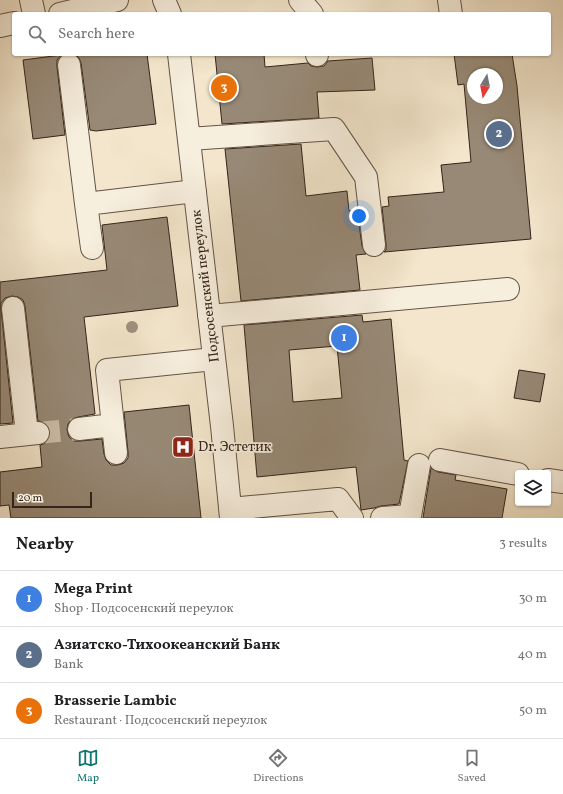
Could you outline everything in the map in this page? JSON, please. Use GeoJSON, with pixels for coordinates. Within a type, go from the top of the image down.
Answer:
{"type":"FeatureCollection","features":[{"type":"Feature","properties":{"kind":"street"},"geometry":{"type":"LineString","coordinates":[[31,0],[34,12]]}},
{"type":"Feature","properties":{"kind":"street"},"geometry":{"type":"LineString","coordinates":[[68,12],[117,0]]}},
{"type":"Feature","properties":{"kind":"street"},"geometry":{"type":"LineString","coordinates":[[164,0],[169,12]]}},
{"type":"Feature","properties":{"kind":"street"},"geometry":{"type":"LineString","coordinates":[[300,0],[310,12]]}},
{"type":"Feature","properties":{"kind":"street"},"geometry":{"type":"LineString","coordinates":[[449,0],[451,12]]}},
{"type":"Feature","properties":{"kind":"street"},"geometry":{"type":"LineString","coordinates":[[0,26],[12,23]]}},
{"type":"Feature","properties":{"kind":"street","name":"Подсосенский переулок"},"geometry":{"type":"LineString","coordinates":[[179,56],[230,513]]}},
{"type":"Feature","properties":{"kind":"street"},"geometry":{"type":"LineString","coordinates":[[69,65],[92,248]]}},
{"type":"Feature","properties":{"kind":"street"},"geometry":{"type":"LineString","coordinates":[[189,139],[334,129],[366,177],[374,245]]}},
{"type":"Feature","properties":{"kind":"street"},"geometry":{"type":"LineString","coordinates":[[86,204],[195,191]]}},
{"type":"Feature","properties":{"kind":"street"},"geometry":{"type":"LineString","coordinates":[[209,316],[508,289]]}},
{"type":"Feature","properties":{"kind":"street"},"geometry":{"type":"LineString","coordinates":[[0,437],[33,434],[13,308]]}},
{"type":"Feature","properties":{"kind":"street"},"geometry":{"type":"LineString","coordinates":[[116,453],[107,370],[214,359]]}},
{"type":"Feature","properties":{"kind":"street"},"geometry":{"type":"LineString","coordinates":[[79,428],[113,425]]}},
{"type":"Feature","properties":{"kind":"street"},"geometry":{"type":"LineString","coordinates":[[440,460],[515,473]]}},
{"type":"Feature","properties":{"kind":"street"},"geometry":{"type":"LineString","coordinates":[[382,518],[410,516],[419,466]]}},
{"type":"Feature","properties":{"kind":"street"},"geometry":{"type":"LineString","coordinates":[[551,480],[563,482]]}},
{"type":"Feature","properties":{"kind":"street"},"geometry":{"type":"LineString","coordinates":[[230,513],[338,499],[352,518]]}},
{"type":"Feature","properties":{"kind":"building"},"geometry":{"type":"Polygon","coordinates":[[[60,56],[57,60],[57,67],[65,135],[33,139],[23,60],[60,56]]]}},
{"type":"Feature","properties":{"kind":"building"},"geometry":{"type":"Polygon","coordinates":[[[77,56],[147,56],[156,124],[96,131],[90,130],[81,63],[77,56]]]}},
{"type":"Feature","properties":{"kind":"building"},"geometry":{"type":"Polygon","coordinates":[[[215,56],[264,56],[265,67],[308,63],[311,66],[317,67],[324,66],[328,61],[372,58],[375,90],[317,92],[319,118],[222,124],[215,56]]]}},
{"type":"Feature","properties":{"kind":"building"},"geometry":{"type":"Polygon","coordinates":[[[454,56],[512,56],[517,86],[531,239],[384,252],[386,250],[386,244],[382,207],[389,206],[388,197],[444,192],[441,165],[471,162],[464,84],[458,85],[454,56]]]}},
{"type":"Feature","properties":{"kind":"building"},"geometry":{"type":"Polygon","coordinates":[[[301,144],[306,196],[347,191],[349,211],[357,210],[362,246],[366,254],[356,255],[360,290],[241,301],[225,149],[301,144]]]}},
{"type":"Feature","properties":{"kind":"building"},"geometry":{"type":"Polygon","coordinates":[[[167,217],[178,306],[84,317],[95,414],[72,419],[68,424],[67,430],[69,437],[74,441],[102,439],[106,460],[111,465],[118,465],[124,463],[128,458],[124,412],[189,405],[201,518],[11,518],[9,505],[0,506],[0,472],[42,467],[40,445],[46,443],[50,432],[48,425],[38,421],[25,306],[23,300],[12,296],[5,298],[1,303],[1,309],[13,423],[0,424],[0,282],[107,270],[102,225],[167,217]]]}},
{"type":"Feature","properties":{"kind":"building"},"geometry":{"type":"Polygon","coordinates":[[[362,315],[363,322],[391,319],[404,460],[408,461],[399,504],[361,510],[356,467],[257,477],[244,325],[362,315]],[[337,346],[289,350],[293,402],[342,398],[337,346]]]}},
{"type":"Feature","properties":{"kind":"building"},"geometry":{"type":"Polygon","coordinates":[[[519,370],[545,374],[540,402],[514,398],[519,370]]]}},
{"type":"Feature","properties":{"kind":"building"},"geometry":{"type":"Polygon","coordinates":[[[431,468],[438,472],[456,475],[455,480],[507,489],[502,518],[423,518],[431,468]]]}},
{"type":"Feature","properties":{"kind":"tunnel"},"geometry":{"type":"LineString","coordinates":[[38,433],[79,429]]}},
{"type":"Feature","properties":{"kind":"place","name":"Brasserie Lambic"},"geometry":{"type":"Point","coordinates":[224,88]}},
{"type":"Feature","properties":{"kind":"place","name":"Азиатско-Тихоокеанский Банк"},"geometry":{"type":"Point","coordinates":[499,134]}},
{"type":"Feature","properties":{"kind":"place","name":"Mega Print"},"geometry":{"type":"Point","coordinates":[344,338]}},
{"type":"Feature","properties":{"kind":"place","name":"Dr. Эстетик"},"geometry":{"type":"Point","coordinates":[183,447]}}]}
